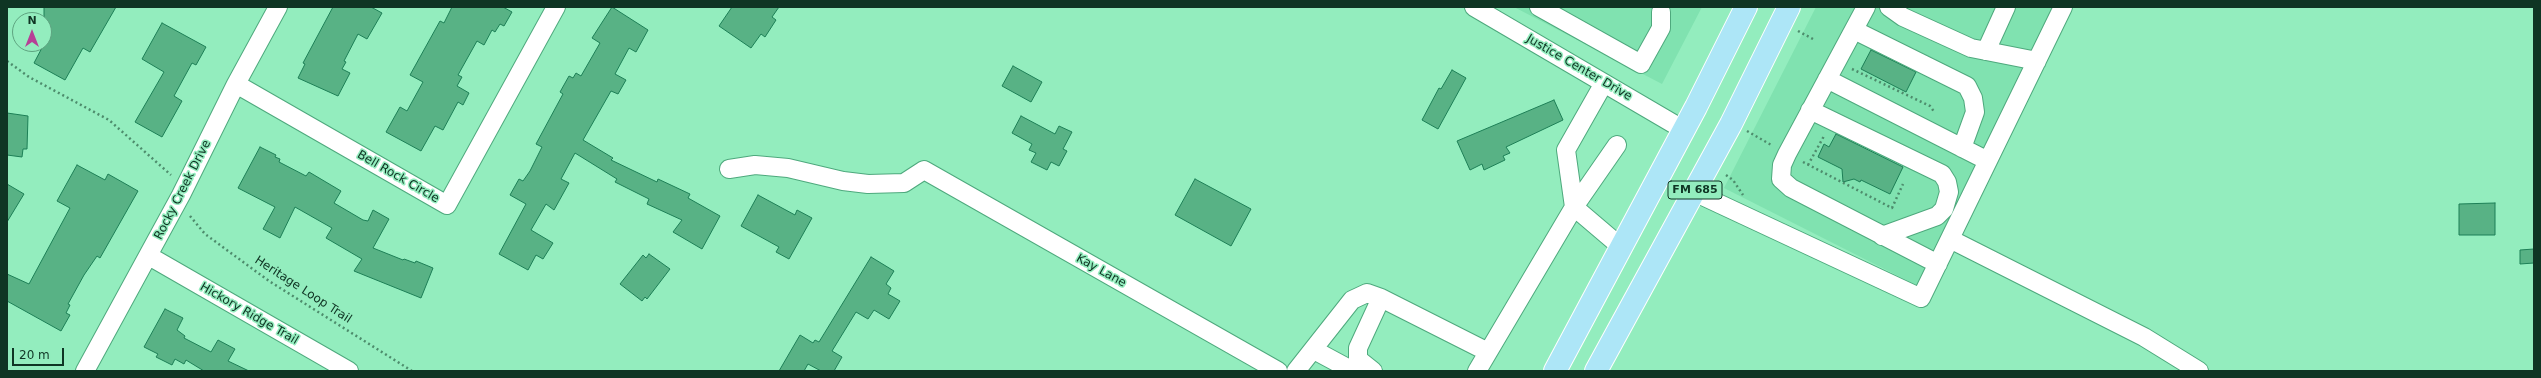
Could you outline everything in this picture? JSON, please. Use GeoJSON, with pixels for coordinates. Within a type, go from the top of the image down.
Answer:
{"type":"FeatureCollection","features":[{"type":"Feature","properties":{"kind":"main road","name":"FM 685"},"geometry":{"type":"LineString","coordinates":[[1555,371],[1684,130],[1746,7]]}},
{"type":"Feature","properties":{"kind":"main road","name":"FM 685"},"geometry":{"type":"LineString","coordinates":[[1596,371],[1731,124],[1789,7]]}},
{"type":"Feature","properties":{"kind":"street","name":"Rocky Creek Drive"},"geometry":{"type":"LineString","coordinates":[[85,371],[181,196],[236,84],[278,7]]}},
{"type":"Feature","properties":{"kind":"street","name":"Bell Rock Circle"},"geometry":{"type":"LineString","coordinates":[[236,84],[447,205],[556,7]]}},
{"type":"Feature","properties":{"kind":"street","name":"Justice Center Drive"},"geometry":{"type":"LineString","coordinates":[[1474,7],[1497,13],[1604,83],[1684,130]]}},
{"type":"Feature","properties":{"kind":"street"},"geometry":{"type":"LineString","coordinates":[[1539,7],[1641,64],[1661,28],[1659,9]]}},
{"type":"Feature","properties":{"kind":"street"},"geometry":{"type":"LineString","coordinates":[[1866,7],[1782,165],[1781,179],[1791,188],[1938,264]]}},
{"type":"Feature","properties":{"kind":"street"},"geometry":{"type":"LineString","coordinates":[[1889,7],[1903,17],[1971,48],[2037,61]]}},
{"type":"Feature","properties":{"kind":"street"},"geometry":{"type":"LineString","coordinates":[[1986,51],[2006,7]]}},
{"type":"Feature","properties":{"kind":"street"},"geometry":{"type":"LineString","coordinates":[[1694,192],[1921,298],[2064,7]]}},
{"type":"Feature","properties":{"kind":"street"},"geometry":{"type":"LineString","coordinates":[[1854,30],[1967,86],[1973,98],[1975,112],[1962,148]]}},
{"type":"Feature","properties":{"kind":"street"},"geometry":{"type":"LineString","coordinates":[[1827,79],[1988,161]]}},
{"type":"Feature","properties":{"kind":"street"},"geometry":{"type":"LineString","coordinates":[[1604,83],[1566,150],[1574,207],[1621,247]]}},
{"type":"Feature","properties":{"kind":"street"},"geometry":{"type":"LineString","coordinates":[[1810,110],[1942,174],[1947,182],[1949,192],[1944,209],[1937,216],[1882,236]]}},
{"type":"Feature","properties":{"kind":"street"},"geometry":{"type":"LineString","coordinates":[[1477,371],[1574,207],[1617,145]]}},
{"type":"Feature","properties":{"kind":"street","name":"Kay Lane"},"geometry":{"type":"LineString","coordinates":[[728,169],[755,165],[788,168],[843,181],[868,184],[904,183],[924,170],[1278,371]]}},
{"type":"Feature","properties":{"kind":"street"},"geometry":{"type":"LineString","coordinates":[[1950,239],[2144,337],[2198,371]]}},
{"type":"Feature","properties":{"kind":"street","name":"Hickory Ridge Trail"},"geometry":{"type":"LineString","coordinates":[[149,256],[349,371]]}},
{"type":"Feature","properties":{"kind":"street"},"geometry":{"type":"LineString","coordinates":[[1296,371],[1352,300],[1367,293],[1381,298],[1488,352]]}},
{"type":"Feature","properties":{"kind":"street"},"geometry":{"type":"LineString","coordinates":[[1373,371],[1358,359],[1358,348],[1381,298]]}},
{"type":"Feature","properties":{"kind":"street"},"geometry":{"type":"LineString","coordinates":[[1314,350],[1353,371]]}},
{"type":"Feature","properties":{"kind":"path"},"geometry":{"type":"LineString","coordinates":[[1798,31],[1813,39]]}},
{"type":"Feature","properties":{"kind":"path"},"geometry":{"type":"LineString","coordinates":[[7,61],[29,77],[109,120],[169,171]]}},
{"type":"Feature","properties":{"kind":"path"},"geometry":{"type":"LineString","coordinates":[[1851,63],[1849,68],[1930,106],[1937,116]]}},
{"type":"Feature","properties":{"kind":"path"},"geometry":{"type":"LineString","coordinates":[[1747,131],[1775,147]]}},
{"type":"Feature","properties":{"kind":"path"},"geometry":{"type":"LineString","coordinates":[[1808,165],[1826,133]]}},
{"type":"Feature","properties":{"kind":"path"},"geometry":{"type":"LineString","coordinates":[[1802,162],[1892,208],[1903,184]]}},
{"type":"Feature","properties":{"kind":"path","name":"Heritage Loop Trail"},"geometry":{"type":"LineString","coordinates":[[190,217],[205,234],[268,281],[412,371]]}},
{"type":"Feature","properties":{"kind":"shaded area"},"geometry":{"type":"Polygon","coordinates":[[[1514,7],[1702,7],[1662,84],[1514,7]]]}},
{"type":"Feature","properties":{"kind":"shaded area"},"geometry":{"type":"Polygon","coordinates":[[[1816,7],[2055,7],[1918,286],[1724,188],[1816,7]]]}},
{"type":"Feature","properties":{"kind":"building"},"geometry":{"type":"Polygon","coordinates":[[[44,7],[116,7],[90,52],[83,48],[65,80],[34,63],[40,52],[52,52],[52,12],[44,12],[44,7]]]}},
{"type":"Feature","properties":{"kind":"building"},"geometry":{"type":"Polygon","coordinates":[[[333,7],[371,7],[382,13],[367,39],[358,34],[344,61],[346,62],[342,69],[350,73],[338,96],[298,78],[305,64],[303,63],[333,7]]]}},
{"type":"Feature","properties":{"kind":"building"},"geometry":{"type":"Polygon","coordinates":[[[452,7],[503,7],[512,12],[504,26],[500,24],[495,32],[492,30],[484,45],[477,41],[458,75],[462,77],[457,86],[469,93],[463,105],[458,102],[443,130],[435,126],[421,151],[386,132],[400,107],[407,111],[423,82],[410,75],[440,21],[444,23],[452,7]]]}},
{"type":"Feature","properties":{"kind":"building"},"geometry":{"type":"Polygon","coordinates":[[[612,7],[648,30],[636,52],[629,48],[615,74],[626,80],[618,94],[611,91],[583,140],[613,158],[611,160],[657,182],[658,179],[690,194],[688,198],[720,216],[702,249],[673,232],[682,220],[647,204],[649,199],[615,182],[617,179],[575,153],[561,179],[569,183],[554,210],[546,204],[531,230],[553,243],[543,259],[536,255],[528,270],[499,254],[526,204],[510,195],[519,179],[523,181],[530,171],[542,147],[536,144],[563,94],[560,92],[569,76],[573,78],[576,73],[581,76],[600,43],[592,38],[612,7]]]}},
{"type":"Feature","properties":{"kind":"building"},"geometry":{"type":"Polygon","coordinates":[[[732,7],[779,7],[772,17],[776,20],[765,37],[761,34],[751,48],[719,26],[732,7]]]}},
{"type":"Feature","properties":{"kind":"building"},"geometry":{"type":"Polygon","coordinates":[[[162,23],[206,47],[196,65],[192,63],[174,96],[182,101],[162,137],[135,122],[164,72],[142,59],[162,23]]]}},
{"type":"Feature","properties":{"kind":"building"},"geometry":{"type":"Polygon","coordinates":[[[1871,50],[1916,72],[1906,92],[1861,69],[1871,50]]]}},
{"type":"Feature","properties":{"kind":"building"},"geometry":{"type":"Polygon","coordinates":[[[1013,66],[1042,82],[1031,102],[1002,86],[1013,66]]]}},
{"type":"Feature","properties":{"kind":"building"},"geometry":{"type":"Polygon","coordinates":[[[1452,70],[1466,78],[1438,129],[1422,120],[1439,88],[1441,89],[1452,70]]]}},
{"type":"Feature","properties":{"kind":"building"},"geometry":{"type":"Polygon","coordinates":[[[1554,100],[1563,120],[1506,147],[1510,153],[1503,156],[1505,160],[1484,170],[1482,164],[1470,170],[1457,141],[1554,100]]]}},
{"type":"Feature","properties":{"kind":"building"},"geometry":{"type":"Polygon","coordinates":[[[7,113],[28,116],[27,149],[23,149],[22,157],[7,155],[7,113]]]}},
{"type":"Feature","properties":{"kind":"building"},"geometry":{"type":"Polygon","coordinates":[[[1021,116],[1055,134],[1059,126],[1072,132],[1063,149],[1067,151],[1059,166],[1051,162],[1047,170],[1031,162],[1036,153],[1029,150],[1032,144],[1012,133],[1021,116]]]}},
{"type":"Feature","properties":{"kind":"building"},"geometry":{"type":"Polygon","coordinates":[[[1836,134],[1903,167],[1890,194],[1861,180],[1860,182],[1854,179],[1843,182],[1842,169],[1818,157],[1824,144],[1829,147],[1836,134]]]}},
{"type":"Feature","properties":{"kind":"building"},"geometry":{"type":"Polygon","coordinates":[[[260,147],[276,155],[275,157],[280,159],[279,162],[306,176],[309,172],[341,191],[334,203],[363,220],[368,221],[373,210],[389,219],[373,248],[403,260],[404,259],[415,263],[416,261],[433,268],[421,298],[354,271],[362,259],[326,238],[332,228],[295,207],[280,238],[263,229],[275,207],[238,188],[260,147]]]}},
{"type":"Feature","properties":{"kind":"building"},"geometry":{"type":"Polygon","coordinates":[[[77,165],[105,180],[108,174],[138,191],[100,258],[97,256],[84,275],[68,304],[70,305],[66,313],[70,315],[61,331],[7,301],[7,274],[29,284],[70,208],[57,201],[77,165]]]}},
{"type":"Feature","properties":{"kind":"building"},"geometry":{"type":"Polygon","coordinates":[[[1195,179],[1251,209],[1231,246],[1175,215],[1195,179]]]}},
{"type":"Feature","properties":{"kind":"building"},"geometry":{"type":"Polygon","coordinates":[[[7,184],[24,194],[7,222],[7,184]]]}},
{"type":"Feature","properties":{"kind":"building"},"geometry":{"type":"Polygon","coordinates":[[[758,195],[795,215],[797,210],[812,218],[789,259],[776,252],[779,247],[741,226],[758,195]]]}},
{"type":"Feature","properties":{"kind":"building"},"geometry":{"type":"Polygon","coordinates":[[[2495,203],[2495,235],[2459,235],[2459,204],[2495,203]]]}},
{"type":"Feature","properties":{"kind":"building"},"geometry":{"type":"Polygon","coordinates":[[[2534,249],[2534,263],[2520,264],[2520,250],[2534,249]]]}},
{"type":"Feature","properties":{"kind":"building"},"geometry":{"type":"Polygon","coordinates":[[[649,254],[670,269],[647,299],[645,297],[642,301],[620,284],[643,255],[646,258],[649,254]]]}},
{"type":"Feature","properties":{"kind":"building"},"geometry":{"type":"Polygon","coordinates":[[[871,257],[894,271],[886,284],[891,288],[888,294],[900,301],[889,319],[874,310],[868,319],[856,312],[832,351],[842,357],[834,371],[821,371],[808,364],[804,371],[779,371],[800,335],[813,343],[815,340],[819,342],[871,257]]]}},
{"type":"Feature","properties":{"kind":"building"},"geometry":{"type":"Polygon","coordinates":[[[165,309],[183,318],[177,330],[185,336],[184,338],[211,352],[218,340],[235,349],[228,361],[249,371],[204,371],[186,360],[184,364],[175,359],[172,365],[156,357],[158,354],[144,347],[165,309]]]}}]}
